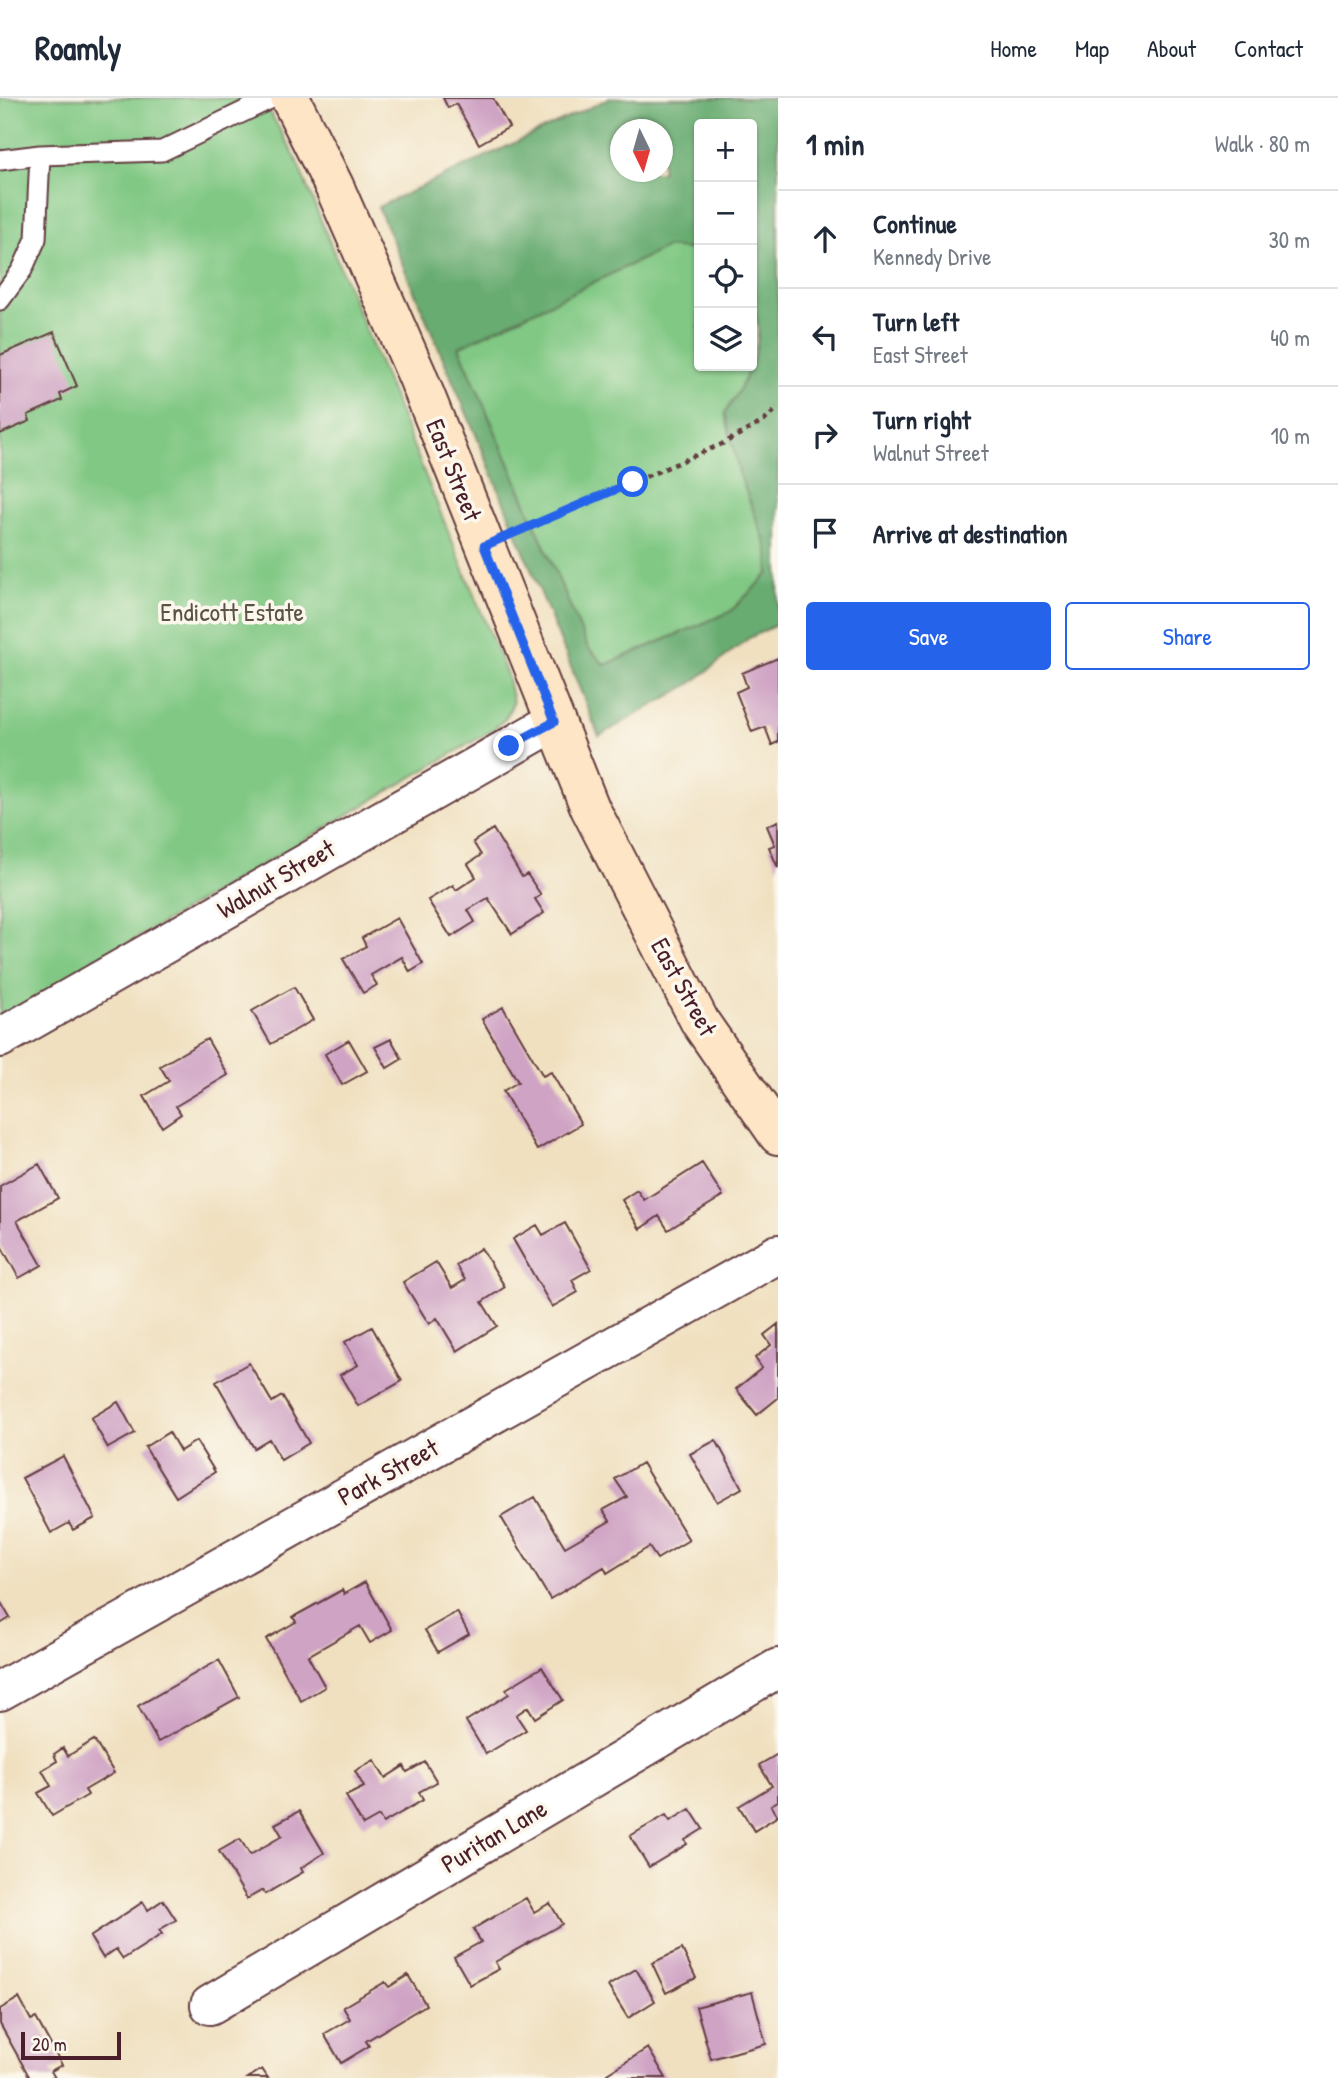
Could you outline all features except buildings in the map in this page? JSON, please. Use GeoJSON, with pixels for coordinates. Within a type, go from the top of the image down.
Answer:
{"type":"FeatureCollection","features":[{"type":"Feature","properties":{"kind":"main road","name":"East Street"},"geometry":{"type":"LineString","coordinates":[[290,98],[378,285],[590,808],[700,1022],[778,1135]]}},
{"type":"Feature","properties":{"kind":"street","name":"Walnut Street"},"geometry":{"type":"LineString","coordinates":[[0,1038],[554,722]]}},
{"type":"Feature","properties":{"kind":"street","name":"Park Street"},"geometry":{"type":"LineString","coordinates":[[0,1691],[778,1254]]}},
{"type":"Feature","properties":{"kind":"street","name":"Puritan Lane"},"geometry":{"type":"LineString","coordinates":[[209,2006],[778,1668]]}},
{"type":"Feature","properties":{"kind":"lane"},"geometry":{"type":"LineString","coordinates":[[0,160],[40,155],[162,151],[272,98]]}},
{"type":"Feature","properties":{"kind":"lane"},"geometry":{"type":"LineString","coordinates":[[0,300],[22,270],[36,239],[40,155]]}},
{"type":"Feature","properties":{"kind":"path"},"geometry":{"type":"LineString","coordinates":[[484,546],[722,444],[764,421],[778,408]]}},
{"type":"Feature","properties":{"kind":"green space","name":"Endicott Estate"},"geometry":{"type":"Polygon","coordinates":[[[0,98],[262,98],[295,157],[507,675],[513,703],[505,719],[491,731],[0,1018],[0,98]]]}},
{"type":"Feature","properties":{"kind":"green space"},"geometry":{"type":"Polygon","coordinates":[[[610,98],[778,98],[778,624],[749,638],[692,683],[599,736],[483,451],[378,207],[610,98]],[[694,119],[694,250],[667,247],[459,347],[588,648],[605,665],[730,612],[769,573],[768,550],[740,475],[725,413],[748,371],[757,371],[757,119],[694,119]]]}},
{"type":"Feature","properties":{"kind":"green space"},"geometry":{"type":"Polygon","coordinates":[[[667,247],[694,250],[694,371],[749,371],[742,388],[725,413],[740,475],[768,550],[769,573],[730,612],[605,665],[588,648],[459,347],[667,247]]]}},
{"type":"Feature","properties":{"kind":"route"},"geometry":{"type":"LineString","coordinates":[[509,746],[554,722],[484,546],[633,482]]}}]}
